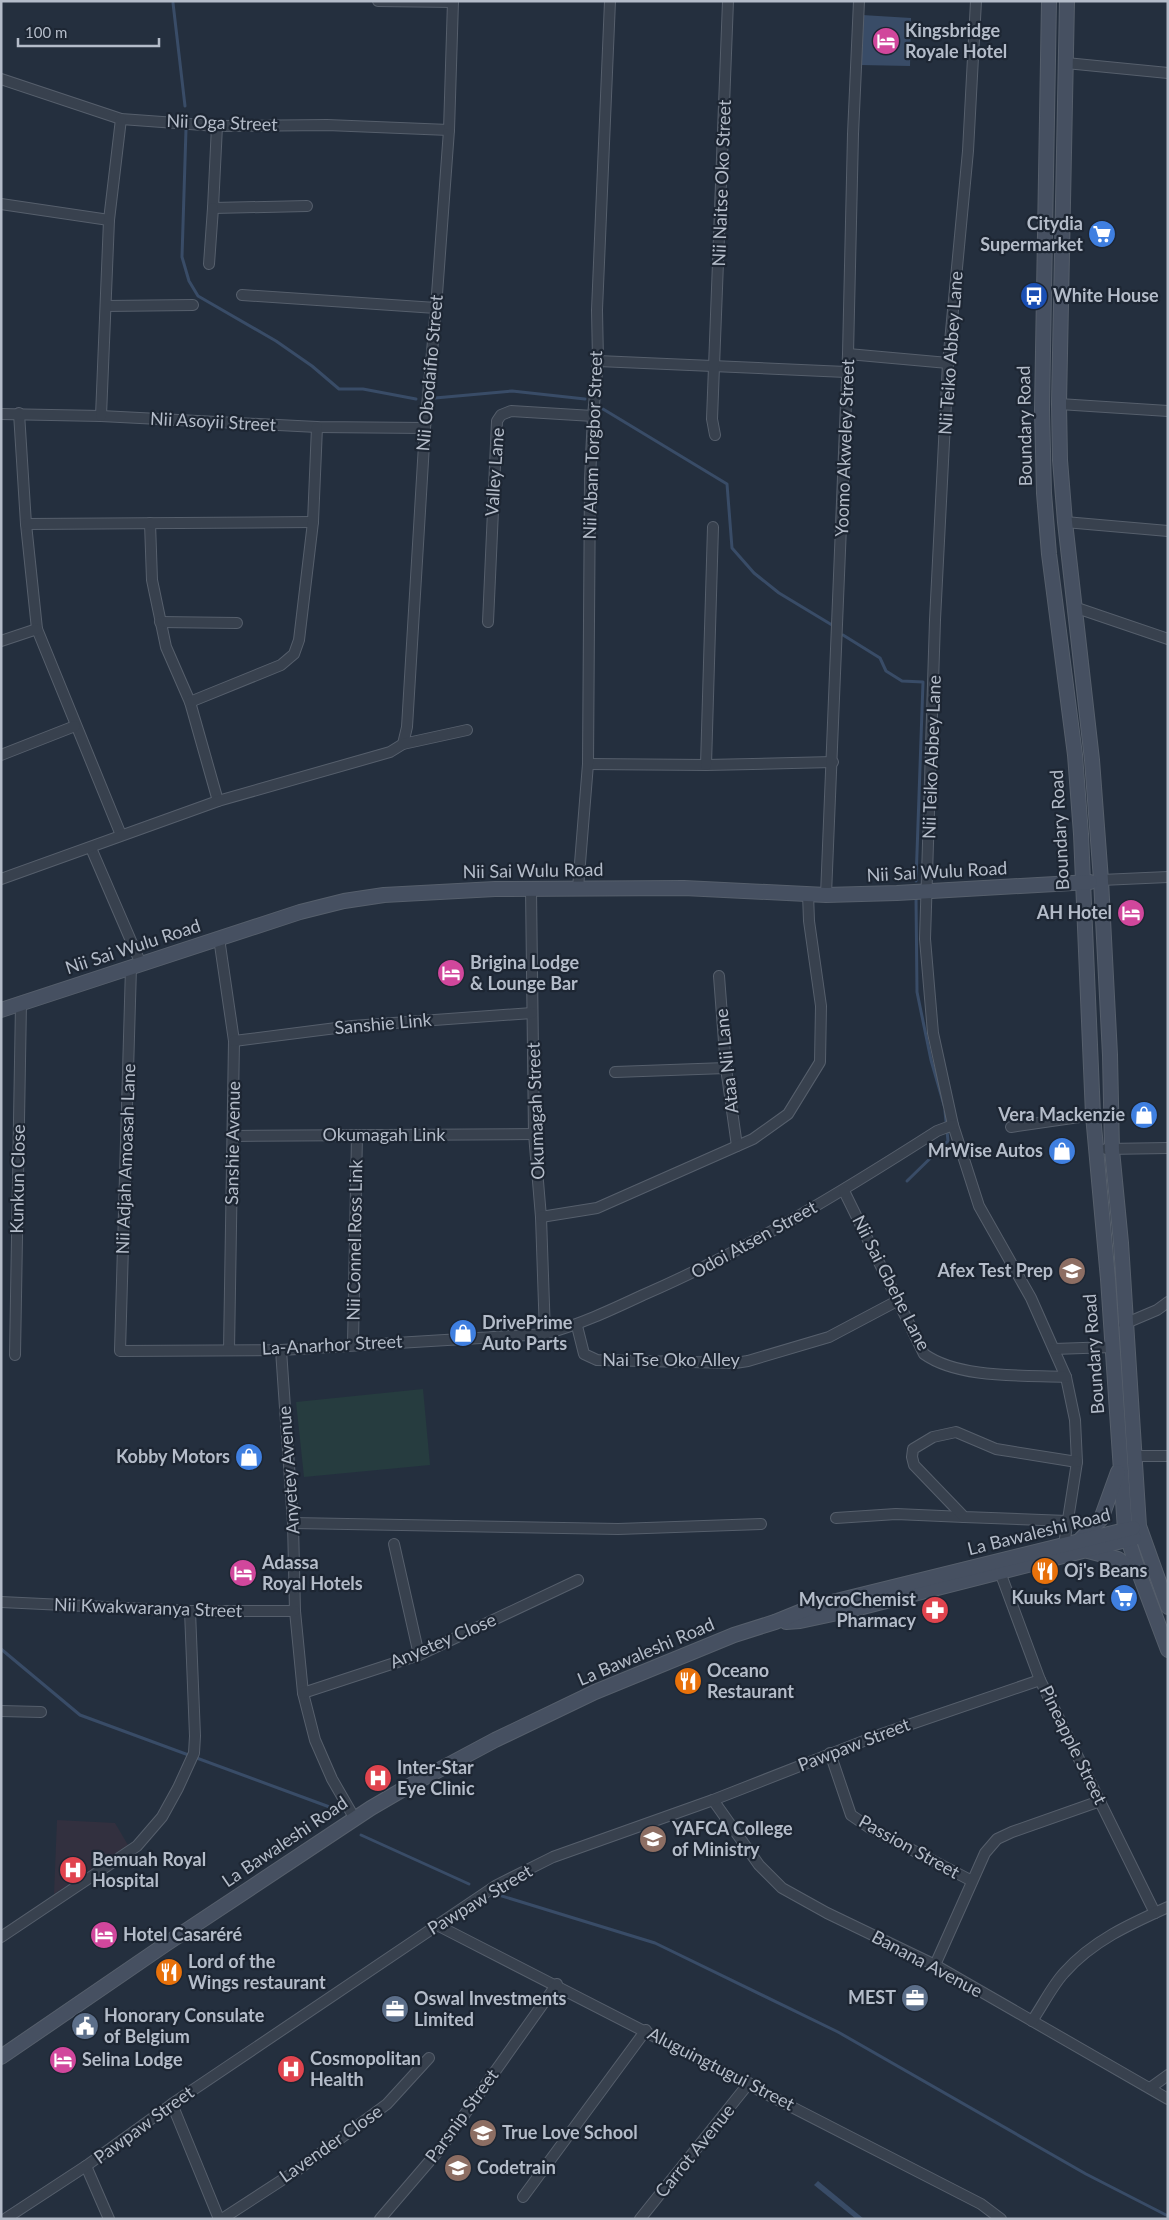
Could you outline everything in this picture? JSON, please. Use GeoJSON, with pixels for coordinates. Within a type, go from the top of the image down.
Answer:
{"type":"FeatureCollection","features":[{"type":"Feature","properties":{"kind":"main road","name":"Boundary Road"},"geometry":{"type":"LineString","coordinates":[[1049,1],[1042,410],[1043,468],[1049,554],[1075,755],[1093,1115],[1108,1279],[1126,1535],[1138,1573],[1168,1650]]}},
{"type":"Feature","properties":{"kind":"main road","name":"Boundary Road"},"geometry":{"type":"LineString","coordinates":[[1067,1],[1058,404],[1060,460],[1074,607],[1092,760],[1101,880],[1110,1055],[1112,1150],[1141,1531],[1168,1607]]}},
{"type":"Feature","properties":{"kind":"main road","name":"Nii Sai Wulu Road"},"geometry":{"type":"LineString","coordinates":[[1,1010],[219,938],[344,900],[384,895],[531,889],[684,888],[826,895],[1082,884],[1101,880]]}},
{"type":"Feature","properties":{"kind":"main road"},"geometry":{"type":"LineString","coordinates":[[1121,1464],[1102,1519],[1083,1546],[1118,1559],[1138,1573]]}},
{"type":"Feature","properties":{"kind":"main road","name":"La Bawaleshi Road"},"geometry":{"type":"LineString","coordinates":[[775,1622],[800,1621],[847,1611],[1000,1572],[1083,1546],[1141,1531]]}},
{"type":"Feature","properties":{"kind":"main road","name":"La Bawaleshi Road"},"geometry":{"type":"LineString","coordinates":[[1,2057],[166,1944],[355,1819],[495,1740],[595,1692],[734,1635],[775,1622],[812,1607],[1064,1545],[1083,1546]]}},
{"type":"Feature","properties":{"kind":"street"},"geometry":{"type":"LineString","coordinates":[[378,1],[453,2]]}},
{"type":"Feature","properties":{"kind":"street","name":"Nii Abam Torgbor Street"},"geometry":{"type":"LineString","coordinates":[[578,888],[588,764],[590,479],[598,361],[597,310],[610,1]]}},
{"type":"Feature","properties":{"kind":"street","name":"Nii Naitse Oko Street"},"geometry":{"type":"LineString","coordinates":[[715,435],[712,419],[728,1]]}},
{"type":"Feature","properties":{"kind":"street","name":"Yoomo Akweley Street"},"geometry":{"type":"LineString","coordinates":[[826,895],[833,762],[848,354],[858,1]]}},
{"type":"Feature","properties":{"kind":"street","name":"Nii Teiko Abbey Lane"},"geometry":{"type":"LineString","coordinates":[[976,1],[968,152],[948,363],[935,620],[925,939],[933,1033],[951,1126],[979,1206],[1031,1298],[1066,1377],[1075,1420],[1078,1462],[1064,1545]]}},
{"type":"Feature","properties":{"kind":"street","name":"Nii Obodaifio Street"},"geometry":{"type":"LineString","coordinates":[[403,744],[408,727],[425,428],[449,130],[453,2]]}},
{"type":"Feature","properties":{"kind":"street"},"geometry":{"type":"LineString","coordinates":[[1066,63],[1168,72]]}},
{"type":"Feature","properties":{"kind":"street","name":"Nii Oga Street"},"geometry":{"type":"LineString","coordinates":[[1,79],[120,119],[217,126],[327,125],[449,130]]}},
{"type":"Feature","properties":{"kind":"street"},"geometry":{"type":"LineString","coordinates":[[101,416],[109,220],[120,119]]}},
{"type":"Feature","properties":{"kind":"street"},"geometry":{"type":"LineString","coordinates":[[209,264],[217,126]]}},
{"type":"Feature","properties":{"kind":"street"},"geometry":{"type":"LineString","coordinates":[[1,204],[109,220]]}},
{"type":"Feature","properties":{"kind":"street"},"geometry":{"type":"LineString","coordinates":[[213,208],[307,206]]}},
{"type":"Feature","properties":{"kind":"street"},"geometry":{"type":"LineString","coordinates":[[242,296],[436,308]]}},
{"type":"Feature","properties":{"kind":"street"},"geometry":{"type":"LineString","coordinates":[[106,306],[193,305]]}},
{"type":"Feature","properties":{"kind":"street"},"geometry":{"type":"LineString","coordinates":[[848,354],[948,363]]}},
{"type":"Feature","properties":{"kind":"street"},"geometry":{"type":"LineString","coordinates":[[598,361],[846,372]]}},
{"type":"Feature","properties":{"kind":"street"},"geometry":{"type":"LineString","coordinates":[[1058,404],[1168,411]]}},
{"type":"Feature","properties":{"kind":"street","name":"Valley Lane"},"geometry":{"type":"LineString","coordinates":[[488,622],[497,422],[501,415],[511,411],[593,416]]}},
{"type":"Feature","properties":{"kind":"street"},"geometry":{"type":"LineString","coordinates":[[19,413],[26,524],[37,629],[121,836]]}},
{"type":"Feature","properties":{"kind":"street","name":"Nii Asoyii Street"},"geometry":{"type":"LineString","coordinates":[[1,414],[101,416],[317,427],[425,428]]}},
{"type":"Feature","properties":{"kind":"street"},"geometry":{"type":"LineString","coordinates":[[190,702],[281,665],[294,654],[299,640],[313,522],[317,427]]}},
{"type":"Feature","properties":{"kind":"street"},"geometry":{"type":"LineString","coordinates":[[26,524],[313,522]]}},
{"type":"Feature","properties":{"kind":"street"},"geometry":{"type":"LineString","coordinates":[[1065,522],[1168,531]]}},
{"type":"Feature","properties":{"kind":"street"},"geometry":{"type":"LineString","coordinates":[[150,523],[152,580],[166,647],[190,702],[218,801]]}},
{"type":"Feature","properties":{"kind":"street"},"geometry":{"type":"LineString","coordinates":[[706,765],[713,527]]}},
{"type":"Feature","properties":{"kind":"street"},"geometry":{"type":"LineString","coordinates":[[1074,607],[1168,639]]}},
{"type":"Feature","properties":{"kind":"street"},"geometry":{"type":"LineString","coordinates":[[160,622],[237,623]]}},
{"type":"Feature","properties":{"kind":"street"},"geometry":{"type":"LineString","coordinates":[[1,640],[37,629]]}},
{"type":"Feature","properties":{"kind":"street"},"geometry":{"type":"LineString","coordinates":[[1,754],[75,726]]}},
{"type":"Feature","properties":{"kind":"street"},"geometry":{"type":"LineString","coordinates":[[1,879],[218,801],[390,752],[403,744],[467,730]]}},
{"type":"Feature","properties":{"kind":"street"},"geometry":{"type":"LineString","coordinates":[[588,764],[706,765],[833,762]]}},
{"type":"Feature","properties":{"kind":"street"},"geometry":{"type":"LineString","coordinates":[[91,848],[136,966]]}},
{"type":"Feature","properties":{"kind":"street"},"geometry":{"type":"LineString","coordinates":[[1101,880],[1168,877]]}},
{"type":"Feature","properties":{"kind":"street","name":"Okumagah Street"},"geometry":{"type":"LineString","coordinates":[[531,889],[534,1134],[541,1218],[545,1334]]}},
{"type":"Feature","properties":{"kind":"street"},"geometry":{"type":"LineString","coordinates":[[541,1218],[596,1208],[737,1146],[753,1138],[788,1114],[820,1062],[821,1006],[809,921],[808,894]]}},
{"type":"Feature","properties":{"kind":"street","name":"Sanshie Avenue"},"geometry":{"type":"LineString","coordinates":[[219,938],[234,1041],[234,1136],[229,1350]]}},
{"type":"Feature","properties":{"kind":"street","name":"Nii Adjah Amoasah Lane"},"geometry":{"type":"LineString","coordinates":[[120,1351],[136,966]]}},
{"type":"Feature","properties":{"kind":"street","name":"Ataa Nii Lane"},"geometry":{"type":"LineString","coordinates":[[719,976],[726,1068],[737,1146]]}},
{"type":"Feature","properties":{"kind":"street","name":"Kunkun Close"},"geometry":{"type":"LineString","coordinates":[[15,1355],[21,1003]]}},
{"type":"Feature","properties":{"kind":"street","name":"Sanshie Link"},"geometry":{"type":"LineString","coordinates":[[234,1041],[362,1025],[532,1014]]}},
{"type":"Feature","properties":{"kind":"street"},"geometry":{"type":"LineString","coordinates":[[615,1072],[726,1068]]}},
{"type":"Feature","properties":{"kind":"street"},"geometry":{"type":"LineString","coordinates":[[1011,1127],[1093,1115]]}},
{"type":"Feature","properties":{"kind":"street","name":"Odoi Atsen Street"},"geometry":{"type":"LineString","coordinates":[[545,1334],[576,1326],[699,1271],[844,1190],[938,1131],[951,1126]]}},
{"type":"Feature","properties":{"kind":"street","name":"Okumagah Link"},"geometry":{"type":"LineString","coordinates":[[234,1136],[534,1134]]}},
{"type":"Feature","properties":{"kind":"street","name":"Nii Connel Ross Link"},"geometry":{"type":"LineString","coordinates":[[353,1344],[357,1136]]}},
{"type":"Feature","properties":{"kind":"street"},"geometry":{"type":"LineString","coordinates":[[1096,1149],[1168,1148]]}},
{"type":"Feature","properties":{"kind":"street","name":"Nii Sai Gbehe Lane"},"geometry":{"type":"LineString","coordinates":[[844,1190],[924,1354],[934,1361],[948,1366],[988,1372],[1066,1377]]}},
{"type":"Feature","properties":{"kind":"street","name":"Nai Tse Oko Alley"},"geometry":{"type":"LineString","coordinates":[[576,1326],[584,1354],[597,1360],[735,1363],[748,1361],[828,1337],[897,1301]]}},
{"type":"Feature","properties":{"kind":"street"},"geometry":{"type":"LineString","coordinates":[[1124,1324],[1157,1310],[1168,1302]]}},
{"type":"Feature","properties":{"kind":"street","name":"La-Anarhor Street"},"geometry":{"type":"LineString","coordinates":[[120,1351],[281,1350],[353,1344],[545,1334]]}},
{"type":"Feature","properties":{"kind":"street"},"geometry":{"type":"LineString","coordinates":[[1054,1350],[1112,1346]]}},
{"type":"Feature","properties":{"kind":"street","name":"Anyetey Avenue"},"geometry":{"type":"LineString","coordinates":[[281,1350],[293,1523],[295,1611],[303,1694],[315,1740],[332,1779],[355,1819]]}},
{"type":"Feature","properties":{"kind":"street"},"geometry":{"type":"LineString","coordinates":[[964,1517],[914,1465],[912,1449],[932,1437],[956,1432],[996,1449],[1078,1462]]}},
{"type":"Feature","properties":{"kind":"street"},"geometry":{"type":"LineString","coordinates":[[1134,1456],[1168,1456]]}},
{"type":"Feature","properties":{"kind":"street"},"geometry":{"type":"LineString","coordinates":[[836,1518],[896,1514],[1067,1521]]}},
{"type":"Feature","properties":{"kind":"street"},"geometry":{"type":"LineString","coordinates":[[293,1523],[618,1529],[761,1524]]}},
{"type":"Feature","properties":{"kind":"street"},"geometry":{"type":"LineString","coordinates":[[394,1544],[419,1655]]}},
{"type":"Feature","properties":{"kind":"street","name":"Pineapple Street"},"geometry":{"type":"LineString","coordinates":[[1000,1572],[1040,1680],[1155,1913]]}},
{"type":"Feature","properties":{"kind":"street","name":"Anyetey Close"},"geometry":{"type":"LineString","coordinates":[[303,1694],[419,1655],[578,1580]]}},
{"type":"Feature","properties":{"kind":"street","name":"Nii Kwakwaranya Street"},"geometry":{"type":"LineString","coordinates":[[1,1602],[190,1611],[295,1611]]}},
{"type":"Feature","properties":{"kind":"street"},"geometry":{"type":"LineString","coordinates":[[1,1937],[137,1846],[162,1817],[194,1753],[190,1611]]}},
{"type":"Feature","properties":{"kind":"street","name":"Pawpaw Street"},"geometry":{"type":"LineString","coordinates":[[5,2219],[86,2166],[172,2104],[497,1885],[553,1857],[713,1800],[830,1753],[1040,1680]]}},
{"type":"Feature","properties":{"kind":"street"},"geometry":{"type":"LineString","coordinates":[[1,1711],[41,1712]]}},
{"type":"Feature","properties":{"kind":"street","name":"Passion Street"},"geometry":{"type":"LineString","coordinates":[[830,1753],[851,1815],[870,1828],[972,1881]]}},
{"type":"Feature","properties":{"kind":"street","name":"Banana Avenue"},"geometry":{"type":"LineString","coordinates":[[713,1800],[759,1865],[782,1888],[828,1913],[935,1965],[1168,2099]]}},
{"type":"Feature","properties":{"kind":"street"},"geometry":{"type":"LineString","coordinates":[[935,1965],[985,1853],[996,1839],[1100,1801]]}},
{"type":"Feature","properties":{"kind":"street"},"geometry":{"type":"LineString","coordinates":[[1032,2021],[1063,1974],[1083,1954],[1104,1938],[1168,1907]]}},
{"type":"Feature","properties":{"kind":"street","name":"Aluguingtugui Street"},"geometry":{"type":"LineString","coordinates":[[438,1925],[557,1984],[981,2204],[1000,2219]]}},
{"type":"Feature","properties":{"kind":"street","name":"Parsnip Street"},"geometry":{"type":"LineString","coordinates":[[380,2219],[440,2148],[557,1984]]}},
{"type":"Feature","properties":{"kind":"street"},"geometry":{"type":"LineString","coordinates":[[522,2197],[646,2030]]}},
{"type":"Feature","properties":{"kind":"street","name":"Lavender Close"},"geometry":{"type":"LineString","coordinates":[[220,2219],[299,2168],[388,2104],[429,2058]]}},
{"type":"Feature","properties":{"kind":"street"},"geometry":{"type":"LineString","coordinates":[[1150,2088],[1168,2075]]}},
{"type":"Feature","properties":{"kind":"street","name":"Carrot Avenue"},"geometry":{"type":"LineString","coordinates":[[640,2219],[749,2083]]}},
{"type":"Feature","properties":{"kind":"street"},"geometry":{"type":"LineString","coordinates":[[172,2104],[220,2219]]}},
{"type":"Feature","properties":{"kind":"street"},"geometry":{"type":"LineString","coordinates":[[86,2166],[109,2219]]}},
{"type":"Feature","properties":{"kind":"shaded area","name":"Bemuah Royal Hospital"},"geometry":{"type":"Polygon","coordinates":[[[57,1820],[115,1823],[128,1845],[54,1894],[57,1820]]]}},
{"type":"Feature","properties":{"kind":"green space"},"geometry":{"type":"Polygon","coordinates":[[[423,1389],[430,1465],[304,1477],[296,1402],[423,1389]]]}},
{"type":"Feature","properties":{"kind":"water","name":"Kingsbridge Royale Hotel"},"geometry":{"type":"Polygon","coordinates":[[[862,15],[911,18],[910,66],[860,65],[862,15]]]}},
{"type":"Feature","properties":{"kind":"water"},"geometry":{"type":"Polygon","coordinates":[[[818,2181],[864,2219],[856,2219],[814,2185],[818,2181]]]}},
{"type":"Feature","properties":{"kind":"waterway"},"geometry":{"type":"LineString","coordinates":[[173,3],[185,106]]}},
{"type":"Feature","properties":{"kind":"waterway"},"geometry":{"type":"LineString","coordinates":[[186,129],[182,257],[189,281],[198,296],[276,341],[312,366],[339,389],[363,389],[416,399]]}},
{"type":"Feature","properties":{"kind":"waterway"},"geometry":{"type":"LineString","coordinates":[[435,398],[512,391],[585,399]]}},
{"type":"Feature","properties":{"kind":"waterway"},"geometry":{"type":"LineString","coordinates":[[603,409],[727,484],[732,548],[754,573],[779,593],[832,625]]}},
{"type":"Feature","properties":{"kind":"waterway"},"geometry":{"type":"LineString","coordinates":[[843,635],[880,658],[886,671],[902,681],[923,682],[916,881]]}},
{"type":"Feature","properties":{"kind":"waterway"},"geometry":{"type":"LineString","coordinates":[[916,897],[917,992],[931,1060],[944,1105]]}},
{"type":"Feature","properties":{"kind":"waterway"},"geometry":{"type":"LineString","coordinates":[[907,1181],[948,1141],[945,1111]]}},
{"type":"Feature","properties":{"kind":"waterway"},"geometry":{"type":"LineString","coordinates":[[1,1649],[80,1715],[335,1809]]}},
{"type":"Feature","properties":{"kind":"waterway"},"geometry":{"type":"LineString","coordinates":[[361,1835],[469,1884]]}},
{"type":"Feature","properties":{"kind":"waterway"},"geometry":{"type":"LineString","coordinates":[[489,1892],[655,1943],[838,2032],[1086,2174],[1168,2216]]}},
{"type":"Feature","properties":{"kind":"place","name":"Kingsbridge Royale Hotel"},"geometry":{"type":"Point","coordinates":[886,41]}},
{"type":"Feature","properties":{"kind":"place","name":"Citydia Supermarket"},"geometry":{"type":"Point","coordinates":[1102,234]}},
{"type":"Feature","properties":{"kind":"place","name":"White House"},"geometry":{"type":"Point","coordinates":[1034,296]}},
{"type":"Feature","properties":{"kind":"place","name":"AH Hotel"},"geometry":{"type":"Point","coordinates":[1131,913]}},
{"type":"Feature","properties":{"kind":"place","name":"Brigina Lodge & Lounge Bar"},"geometry":{"type":"Point","coordinates":[451,973]}},
{"type":"Feature","properties":{"kind":"place","name":"Vera Mackenzie"},"geometry":{"type":"Point","coordinates":[1144,1115]}},
{"type":"Feature","properties":{"kind":"place","name":"MrWise Autos"},"geometry":{"type":"Point","coordinates":[1062,1151]}},
{"type":"Feature","properties":{"kind":"place","name":"Afex Test Prep"},"geometry":{"type":"Point","coordinates":[1072,1271]}},
{"type":"Feature","properties":{"kind":"place","name":"DrivePrime Auto Parts"},"geometry":{"type":"Point","coordinates":[463,1333]}},
{"type":"Feature","properties":{"kind":"place","name":"Kobby Motors"},"geometry":{"type":"Point","coordinates":[249,1457]}},
{"type":"Feature","properties":{"kind":"place","name":"Oj's Beans"},"geometry":{"type":"Point","coordinates":[1045,1571]}},
{"type":"Feature","properties":{"kind":"place","name":"Adassa Royal Hotels"},"geometry":{"type":"Point","coordinates":[243,1573]}},
{"type":"Feature","properties":{"kind":"place","name":"Kuuks Mart"},"geometry":{"type":"Point","coordinates":[1124,1598]}},
{"type":"Feature","properties":{"kind":"place","name":"MycroChemist Pharmacy"},"geometry":{"type":"Point","coordinates":[935,1610]}},
{"type":"Feature","properties":{"kind":"place","name":"Oceano Restaurant"},"geometry":{"type":"Point","coordinates":[688,1681]}},
{"type":"Feature","properties":{"kind":"place","name":"Inter-Star Eye Clinic"},"geometry":{"type":"Point","coordinates":[378,1778]}},
{"type":"Feature","properties":{"kind":"place","name":"YAFCA College of Ministry"},"geometry":{"type":"Point","coordinates":[653,1839]}},
{"type":"Feature","properties":{"kind":"place","name":"Bemuah Royal Hospital"},"geometry":{"type":"Point","coordinates":[73,1870]}},
{"type":"Feature","properties":{"kind":"place","name":"Hotel Casaréré"},"geometry":{"type":"Point","coordinates":[104,1935]}},
{"type":"Feature","properties":{"kind":"place","name":"Lord of the Wings restaurant"},"geometry":{"type":"Point","coordinates":[169,1972]}},
{"type":"Feature","properties":{"kind":"place","name":"MEST"},"geometry":{"type":"Point","coordinates":[915,1998]}},
{"type":"Feature","properties":{"kind":"place","name":"Oswal Investments Limited"},"geometry":{"type":"Point","coordinates":[395,2009]}},
{"type":"Feature","properties":{"kind":"place","name":"Honorary Consulate of Belgium"},"geometry":{"type":"Point","coordinates":[85,2026]}},
{"type":"Feature","properties":{"kind":"place","name":"Selina Lodge"},"geometry":{"type":"Point","coordinates":[63,2060]}},
{"type":"Feature","properties":{"kind":"place","name":"Cosmopolitan Health"},"geometry":{"type":"Point","coordinates":[291,2069]}},
{"type":"Feature","properties":{"kind":"place","name":"True Love School"},"geometry":{"type":"Point","coordinates":[483,2133]}},
{"type":"Feature","properties":{"kind":"place","name":"Codetrain"},"geometry":{"type":"Point","coordinates":[458,2168]}}]}
